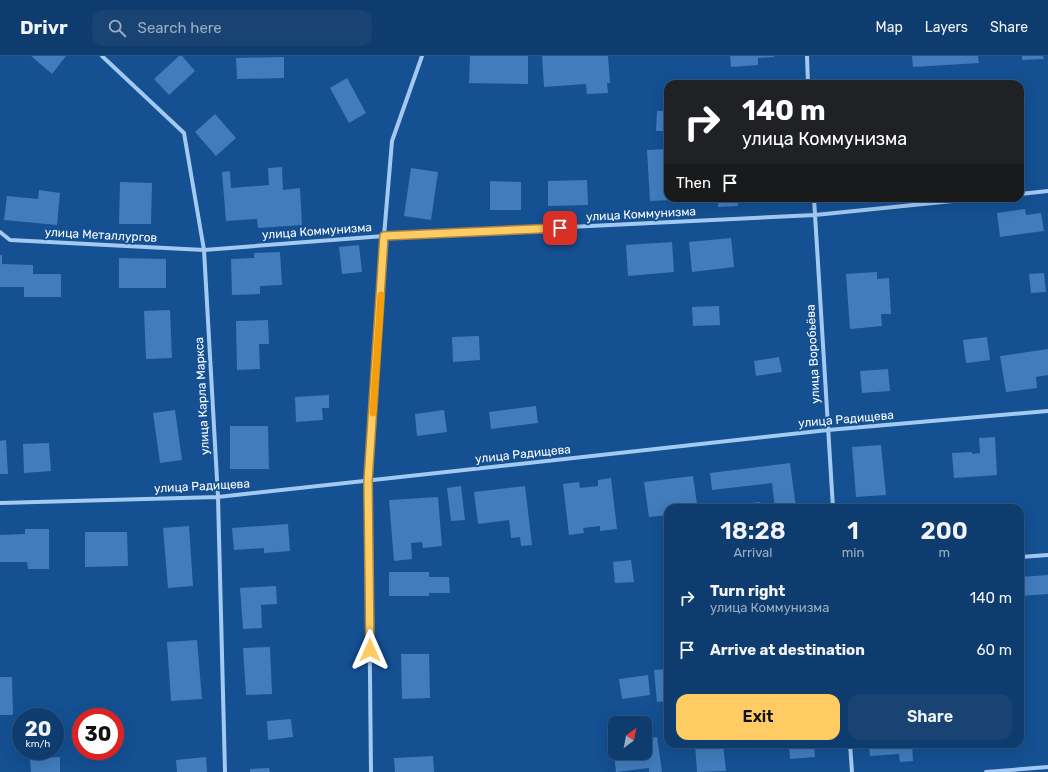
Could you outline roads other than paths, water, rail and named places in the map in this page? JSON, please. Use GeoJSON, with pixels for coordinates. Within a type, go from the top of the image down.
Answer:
{"type":"FeatureCollection","features":[{"type":"Feature","properties":{"kind":"street","name":"улица Карла Маркса"},"geometry":{"type":"LineString","coordinates":[[102,56],[184,133],[204,250],[218,497],[225,772]]}},
{"type":"Feature","properties":{"kind":"street"},"geometry":{"type":"LineString","coordinates":[[371,772],[368,481],[384,236],[392,141],[422,56]]}},
{"type":"Feature","properties":{"kind":"street"},"geometry":{"type":"LineString","coordinates":[[807,56],[808,80]]}},
{"type":"Feature","properties":{"kind":"street"},"geometry":{"type":"LineString","coordinates":[[1024,194],[1048,191]]}},
{"type":"Feature","properties":{"kind":"street","name":"улица Воробьёва"},"geometry":{"type":"LineString","coordinates":[[814,202],[833,504]]}},
{"type":"Feature","properties":{"kind":"street","name":"улица Коммунизма"},"geometry":{"type":"LineString","coordinates":[[204,250],[384,236],[815,215],[943,202]]}},
{"type":"Feature","properties":{"kind":"street","name":"улица Металлургов"},"geometry":{"type":"LineString","coordinates":[[0,232],[10,240],[204,250]]}},
{"type":"Feature","properties":{"kind":"street","name":"улица Радищева"},"geometry":{"type":"LineString","coordinates":[[0,503],[218,497],[828,430],[1048,411]]}},
{"type":"Feature","properties":{"kind":"street"},"geometry":{"type":"LineString","coordinates":[[1024,557],[1048,555]]}},
{"type":"Feature","properties":{"kind":"street"},"geometry":{"type":"LineString","coordinates":[[850,748],[852,772]]}},
{"type":"Feature","properties":{"kind":"street"},"geometry":{"type":"LineString","coordinates":[[986,772],[1048,767]]}}]}
